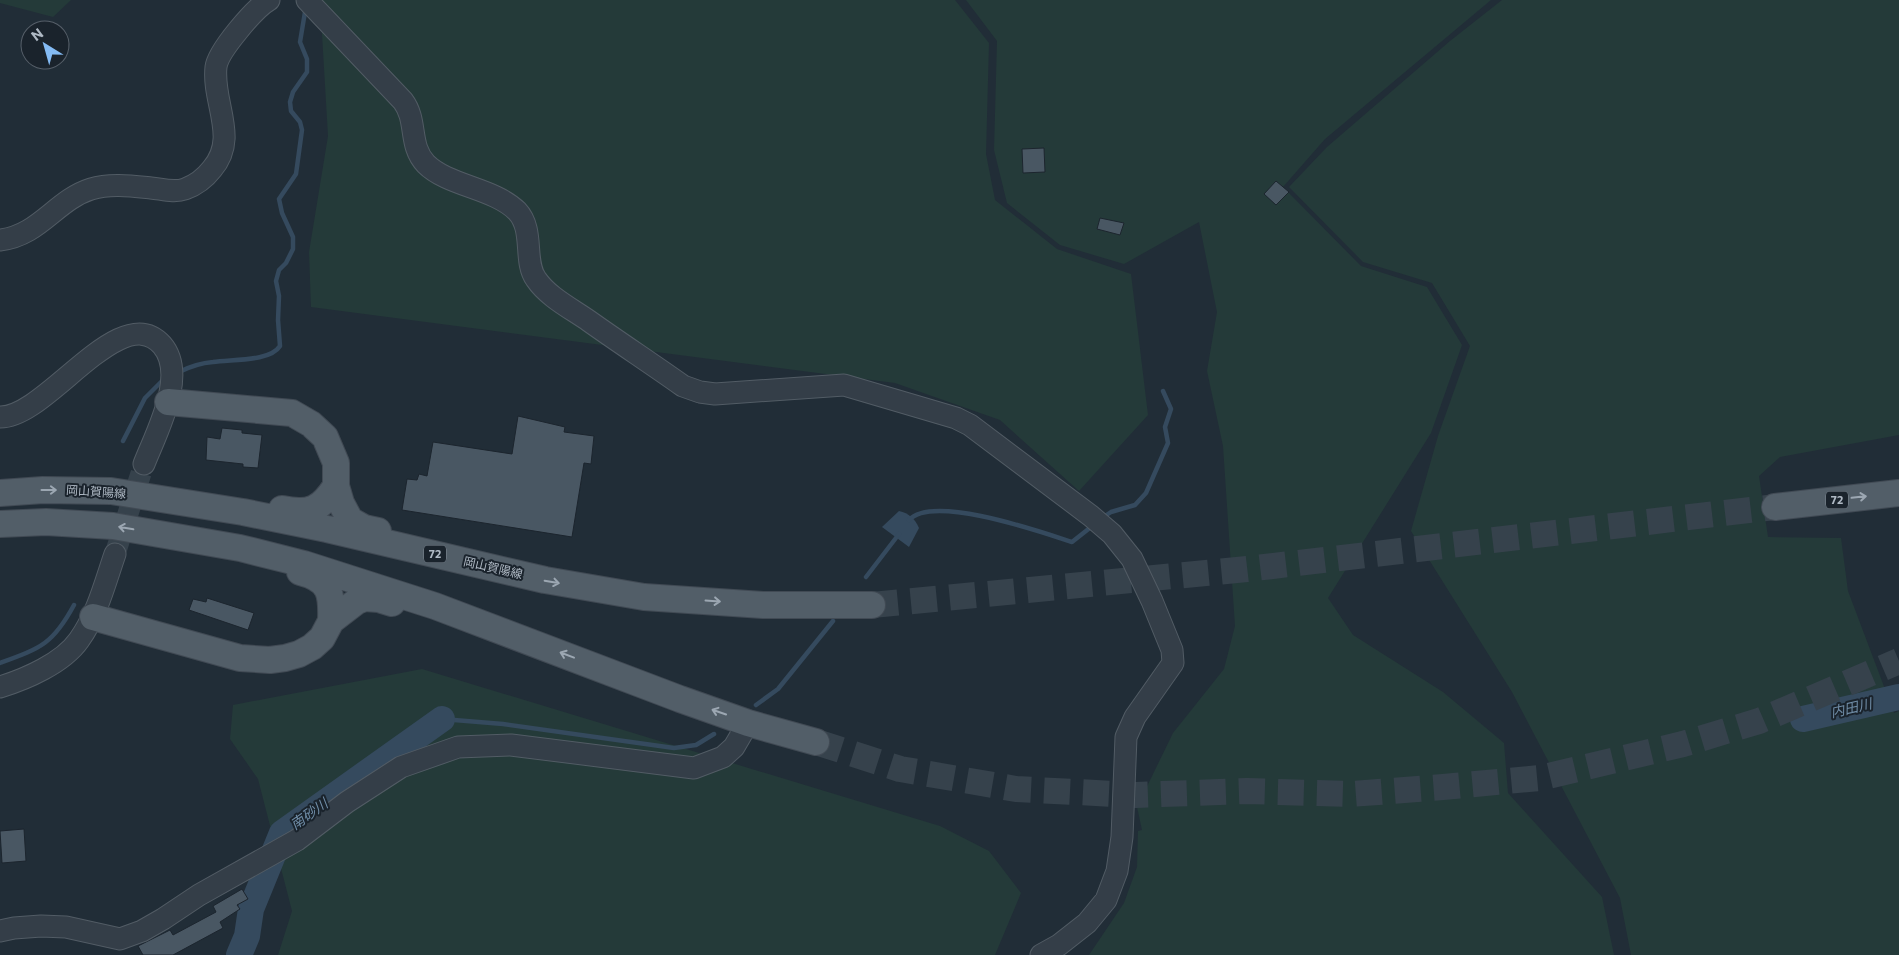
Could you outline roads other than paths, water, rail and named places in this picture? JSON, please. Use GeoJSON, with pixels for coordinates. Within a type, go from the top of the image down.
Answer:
{"type":"FeatureCollection","features":[{"type":"Feature","properties":{"kind":"main road"},"geometry":{"type":"LineString","coordinates":[[170,383],[292,413],[310,424],[324,437],[336,463],[336,486],[341,503],[350,520],[364,528],[482,556],[510,572]]}},
{"type":"Feature","properties":{"kind":"main road"},"geometry":{"type":"LineString","coordinates":[[197,505],[252,502],[290,511],[306,511],[316,508],[326,501],[336,486]]}},
{"type":"Feature","properties":{"kind":"main road","name":"岡山賀陽線"},"geometry":{"type":"LineString","coordinates":[[0,493],[43,490],[111,491],[327,529],[545,580],[644,597],[763,605],[872,605]]}},
{"type":"Feature","properties":{"kind":"main road","name":"72"},"geometry":{"type":"LineString","coordinates":[[1775,507],[1899,493]]}},
{"type":"Feature","properties":{"kind":"main road"},"geometry":{"type":"LineString","coordinates":[[0,524],[46,522],[113,526],[240,548],[304,564],[468,619],[680,699],[816,742]]}},
{"type":"Feature","properties":{"kind":"main road"},"geometry":{"type":"LineString","coordinates":[[159,534],[196,547],[307,574],[327,586],[331,596],[332,621]]}},
{"type":"Feature","properties":{"kind":"main road"},"geometry":{"type":"LineString","coordinates":[[93,617],[240,658],[270,660],[299,654],[312,647],[322,638],[332,621],[357,601],[365,598],[379,599],[427,614],[468,619]]}},
{"type":"Feature","properties":{"kind":"street"},"geometry":{"type":"LineString","coordinates":[[0,240],[14,238],[34,228],[71,199],[82,192],[94,188],[109,185],[170,191],[183,190],[207,176],[217,164],[224,147],[225,132],[216,74],[219,57],[258,7],[269,0]]}},
{"type":"Feature","properties":{"kind":"street"},"geometry":{"type":"LineString","coordinates":[[307,0],[407,106],[413,121],[413,137],[418,153],[426,164],[436,172],[498,199],[517,211],[523,220],[527,232],[535,278],[545,289],[683,386],[700,392],[715,394],[844,385],[956,418],[970,426],[1091,516],[1112,534],[1132,559],[1172,650],[1173,663],[1135,717],[1126,737],[1122,837],[1116,871],[1106,900],[1087,923],[1059,945],[1041,955]]}},
{"type":"Feature","properties":{"kind":"street"},"geometry":{"type":"LineString","coordinates":[[0,417],[8,417],[34,404],[110,343],[119,338],[139,334],[148,335],[155,338],[166,351],[170,383],[144,464]]}},
{"type":"Feature","properties":{"kind":"street"},"geometry":{"type":"LineString","coordinates":[[0,687],[40,671],[63,655],[78,641],[93,617],[115,554]]}},
{"type":"Feature","properties":{"kind":"street"},"geometry":{"type":"LineString","coordinates":[[0,931],[32,926],[58,927],[121,947],[199,894],[297,840],[347,802],[402,767],[458,747],[511,745],[694,768],[724,757],[734,747],[748,722]]}},
{"type":"Feature","properties":{"kind":"water"},"geometry":{"type":"Polygon","coordinates":[[[899,511],[911,517],[919,528],[909,547],[882,527],[899,511]]]}},
{"type":"Feature","properties":{"kind":"waterway"},"geometry":{"type":"LineString","coordinates":[[179,372],[204,363],[250,359],[268,355],[280,346],[279,296],[276,281],[279,270],[286,263],[293,249],[293,237],[282,213],[279,199],[296,174],[302,130],[300,122],[291,111],[290,102],[293,92],[307,72],[307,59],[300,42],[305,12]]}},
{"type":"Feature","properties":{"kind":"waterway"},"geometry":{"type":"LineString","coordinates":[[123,441],[145,398],[165,378]]}},
{"type":"Feature","properties":{"kind":"waterway"},"geometry":{"type":"LineString","coordinates":[[1105,516],[1111,512],[1135,505],[1146,493],[1168,443],[1165,427],[1171,409],[1163,391]]}},
{"type":"Feature","properties":{"kind":"waterway"},"geometry":{"type":"LineString","coordinates":[[909,520],[922,513],[940,511],[963,513],[1013,524],[1072,542],[1091,527]]}},
{"type":"Feature","properties":{"kind":"waterway"},"geometry":{"type":"LineString","coordinates":[[866,577],[899,534]]}},
{"type":"Feature","properties":{"kind":"waterway"},"geometry":{"type":"LineString","coordinates":[[0,663],[26,653],[52,637],[74,605]]}},
{"type":"Feature","properties":{"kind":"waterway"},"geometry":{"type":"LineString","coordinates":[[756,705],[778,689],[833,621]]}},
{"type":"Feature","properties":{"kind":"waterway","name":"内田川"},"geometry":{"type":"LineString","coordinates":[[1803,719],[1899,697]]}},
{"type":"Feature","properties":{"kind":"waterway"},"geometry":{"type":"LineString","coordinates":[[442,719],[503,724],[674,748],[696,745],[714,734]]}},
{"type":"Feature","properties":{"kind":"waterway","name":"南砂川"},"geometry":{"type":"LineString","coordinates":[[239,955],[247,936],[251,909],[282,833],[442,719]]}},
{"type":"Feature","properties":{"kind":"tunnel"},"geometry":{"type":"LineString","coordinates":[[115,554],[144,464]]}},
{"type":"Feature","properties":{"kind":"tunnel"},"geometry":{"type":"LineString","coordinates":[[872,605],[1247,569],[1775,507]]}},
{"type":"Feature","properties":{"kind":"tunnel"},"geometry":{"type":"LineString","coordinates":[[816,742],[900,769],[1016,789],[1136,795],[1247,791],[1351,794],[1540,778],[1683,744],[1759,721],[1899,661]]}}]}
